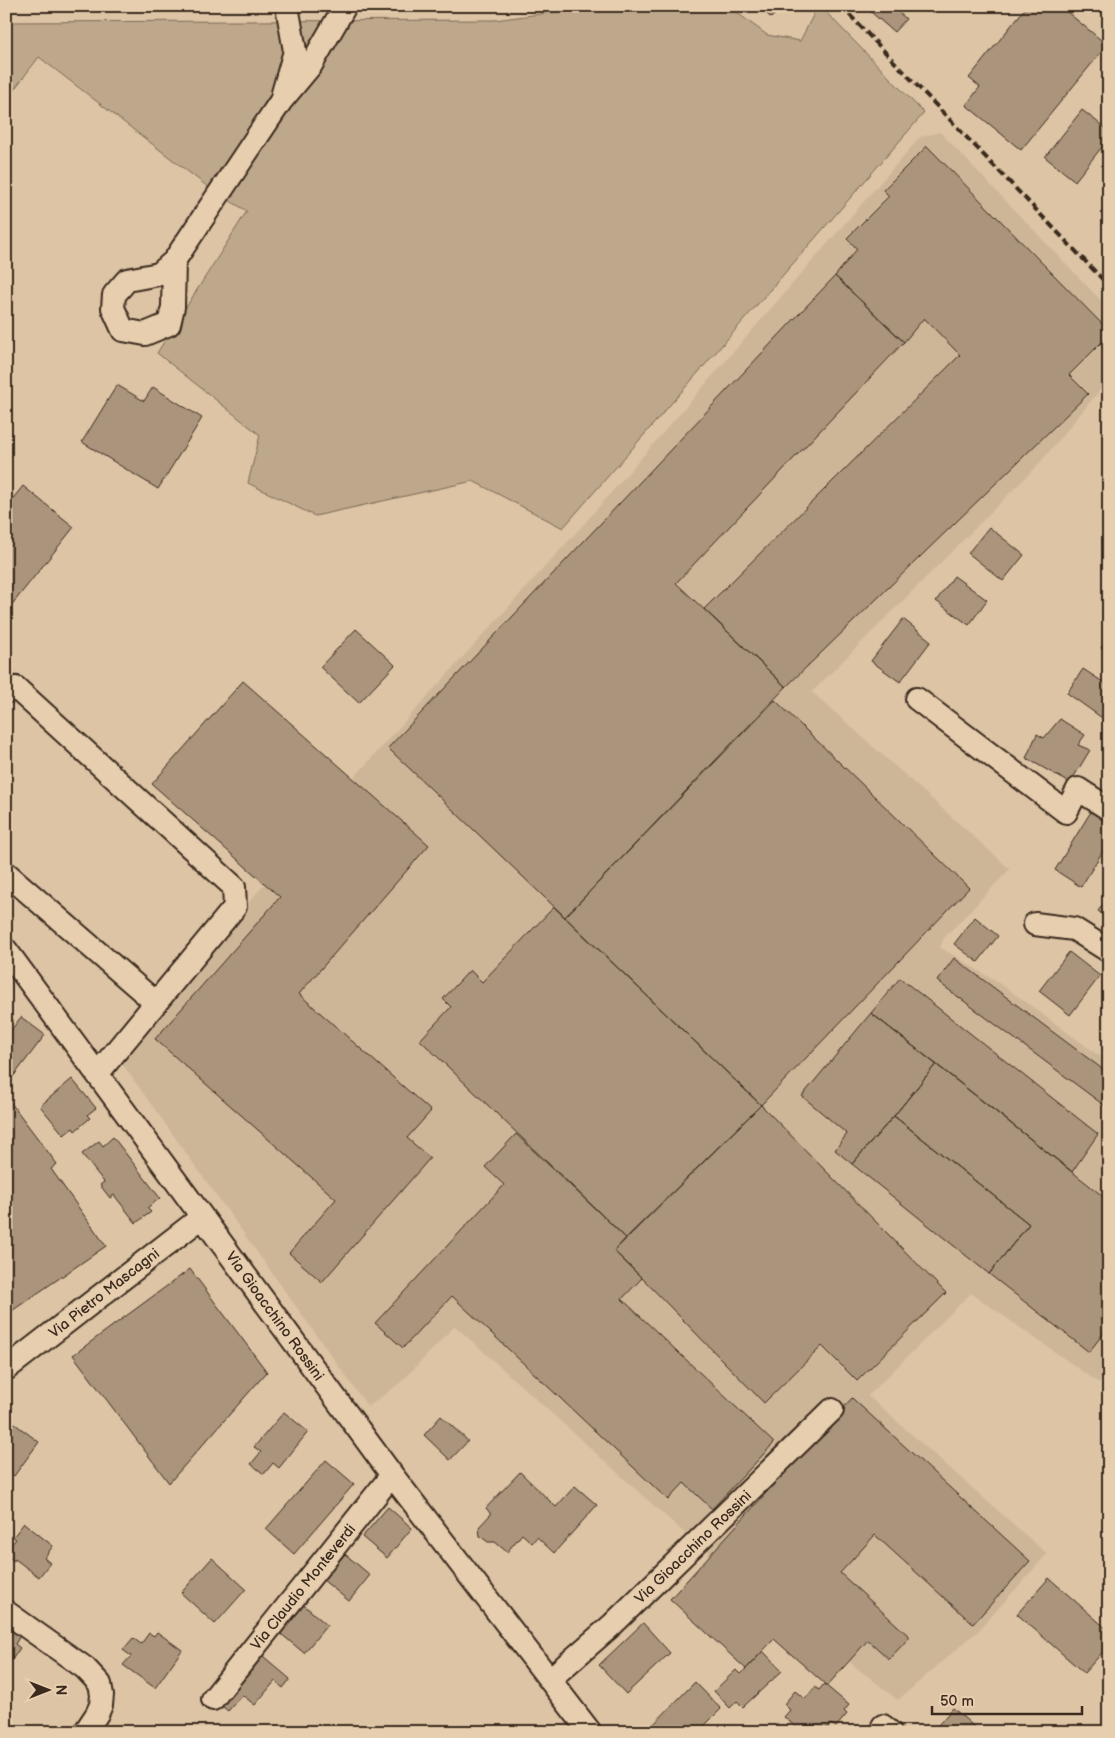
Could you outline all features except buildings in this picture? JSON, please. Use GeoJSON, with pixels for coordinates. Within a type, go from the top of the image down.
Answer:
{"type":"FeatureCollection","features":[{"type":"Feature","properties":{"kind":"street"},"geometry":{"type":"LineString","coordinates":[[281,101],[295,51],[287,6]]}},
{"type":"Feature","properties":{"kind":"street"},"geometry":{"type":"LineString","coordinates":[[174,261],[281,101],[311,65],[345,6]]}},
{"type":"Feature","properties":{"kind":"street"},"geometry":{"type":"LineString","coordinates":[[6,692],[16,688],[234,887],[235,907],[98,1074]]}},
{"type":"Feature","properties":{"kind":"street"},"geometry":{"type":"LineString","coordinates":[[917,699],[1066,812],[1078,789],[1109,809]]}},
{"type":"Feature","properties":{"kind":"street"},"geometry":{"type":"LineString","coordinates":[[6,873],[156,1003]]}},
{"type":"Feature","properties":{"kind":"street"},"geometry":{"type":"LineString","coordinates":[[1035,924],[1074,929],[1109,951]]}},
{"type":"Feature","properties":{"kind":"street","name":"Via Gioacchino Rossini"},"geometry":{"type":"LineString","coordinates":[[6,950],[392,1475],[590,1732]]}},
{"type":"Feature","properties":{"kind":"street","name":"Via Pietro Mascagni"},"geometry":{"type":"LineString","coordinates":[[6,1369],[202,1217]]}},
{"type":"Feature","properties":{"kind":"street","name":"Via Gioacchino Rossini"},"geometry":{"type":"LineString","coordinates":[[550,1679],[612,1626],[832,1410]]}},
{"type":"Feature","properties":{"kind":"street","name":"Via Claudio Monteverdi"},"geometry":{"type":"LineString","coordinates":[[213,1700],[392,1475]]}},
{"type":"Feature","properties":{"kind":"street"},"geometry":{"type":"LineString","coordinates":[[6,1612],[85,1668],[100,1684],[102,1705],[85,1732]]}},
{"type":"Feature","properties":{"kind":"shaded area"},"geometry":{"type":"Polygon","coordinates":[[[583,6],[728,6],[767,35],[800,41],[818,6],[820,6],[924,113],[563,528],[473,481],[315,516],[248,483],[260,435],[157,353],[247,211],[212,190],[39,57],[6,100],[6,22],[495,20],[570,10],[583,6]]]}},
{"type":"Feature","properties":{"kind":"shaded area"},"geometry":{"type":"Polygon","coordinates":[[[940,132],[1109,309],[1109,379],[1038,465],[812,692],[1010,869],[944,938],[940,947],[1008,989],[1109,1063],[1109,1370],[1099,1383],[971,1293],[868,1396],[1047,1554],[980,1629],[898,1700],[681,1530],[455,1326],[401,1382],[368,1407],[118,1058],[358,773],[583,525],[920,137],[940,132]]]}},
{"type":"Feature","properties":{"kind":"railway"},"geometry":{"type":"LineString","coordinates":[[841,6],[1109,286]]}}]}
